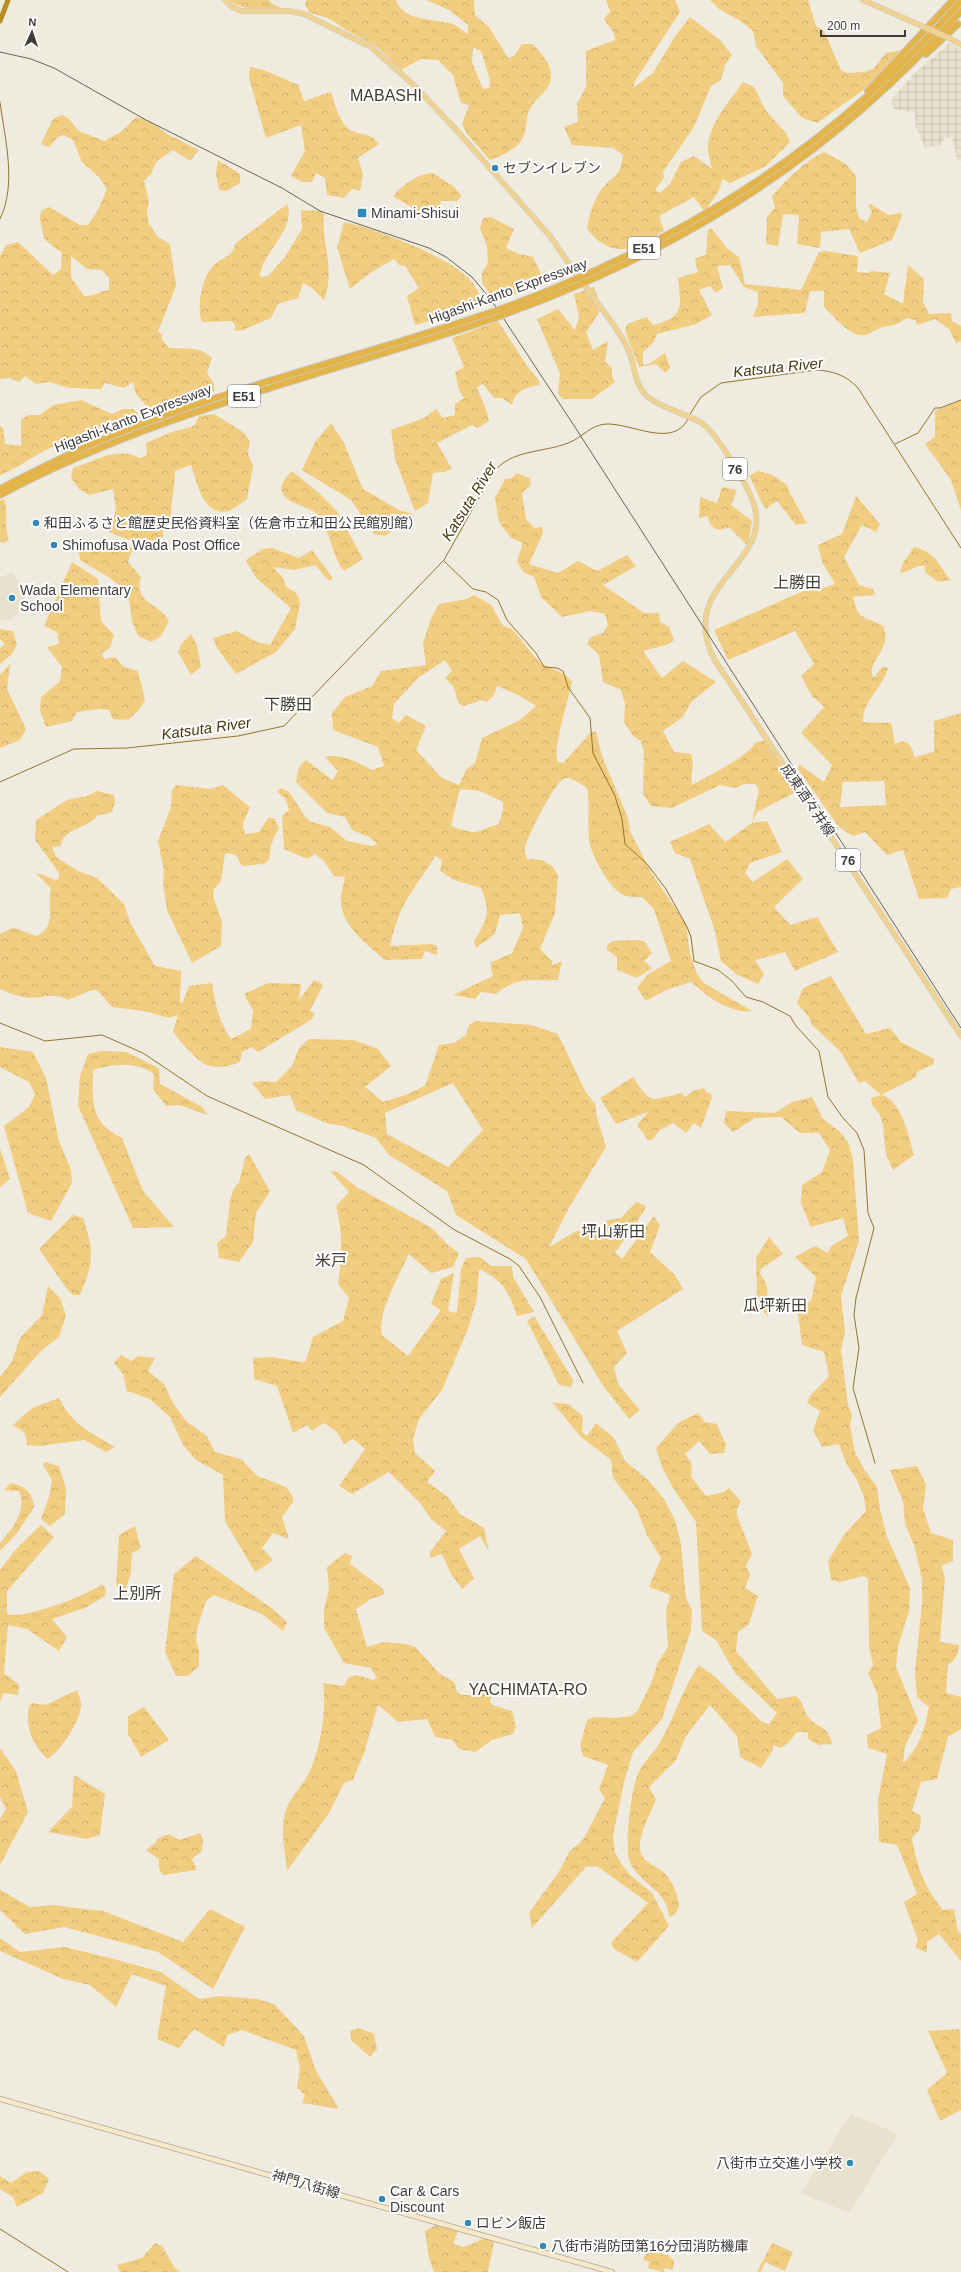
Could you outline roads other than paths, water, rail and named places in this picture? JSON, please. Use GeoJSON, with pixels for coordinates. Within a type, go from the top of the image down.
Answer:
{"type":"FeatureCollection","features":[{"type":"Feature","properties":{"kind":"highway"},"geometry":{"type":"LineString","coordinates":[[845,116],[953,0]]}},
{"type":"Feature","properties":{"kind":"highway","name":"Higashi-Kanto Expressway"},"geometry":{"type":"LineString","coordinates":[[841,123],[845,116],[891,75],[961,1]]}},
{"type":"Feature","properties":{"kind":"highway","name":"Higashi-Kanto Expressway"},"geometry":{"type":"LineString","coordinates":[[0,496],[91,452],[193,413],[494,315],[597,278],[656,249],[722,213],[841,123],[896,79],[961,11]]}},
{"type":"Feature","properties":{"kind":"highway"},"geometry":{"type":"LineString","coordinates":[[896,79],[915,65],[958,24]]}},
{"type":"Feature","properties":{"kind":"highway","name":"Higashi-Kanto Expressway"},"geometry":{"type":"LineString","coordinates":[[0,489],[90,445],[169,414],[221,396],[494,315]]}},
{"type":"Feature","properties":{"kind":"main road"},"geometry":{"type":"LineString","coordinates":[[225,0],[232,7],[242,11],[288,12],[304,14],[371,47],[416,87],[458,132],[550,236],[576,274]]}},
{"type":"Feature","properties":{"kind":"main road"},"geometry":{"type":"LineString","coordinates":[[863,0],[949,38],[961,45]]}},
{"type":"Feature","properties":{"kind":"main road","name":"76"},"geometry":{"type":"LineString","coordinates":[[586,288],[628,347],[636,378],[644,393],[654,401],[696,420],[709,429],[723,448],[749,494],[756,514],[755,532],[751,544],[716,588],[711,599],[705,619],[708,645],[728,681],[961,1036]]}},
{"type":"Feature","properties":{"kind":"main road","name":"神門八街線"},"geometry":{"type":"LineString","coordinates":[[0,2099],[612,2272]]}},
{"type":"Feature","properties":{"kind":"waterway"},"geometry":{"type":"LineString","coordinates":[[0,21],[8,0]]}},
{"type":"Feature","properties":{"kind":"waterway"},"geometry":{"type":"LineString","coordinates":[[0,102],[7,146],[9,177],[8,191],[0,219]]}},
{"type":"Feature","properties":{"kind":"waterway","name":"Katsuta River"},"geometry":{"type":"LineString","coordinates":[[690,414],[701,397],[721,383],[816,370],[839,374],[858,388],[961,548]]}},
{"type":"Feature","properties":{"kind":"waterway"},"geometry":{"type":"LineString","coordinates":[[895,444],[918,433],[935,408],[940,408],[961,400]]}},
{"type":"Feature","properties":{"kind":"waterway","name":"Katsuta River"},"geometry":{"type":"LineString","coordinates":[[0,782],[74,749],[127,748],[238,736],[284,726],[444,560],[493,473],[500,465],[518,456],[568,443],[600,425],[616,425],[662,434],[673,432],[681,428],[688,419]]}},
{"type":"Feature","properties":{"kind":"waterway"},"geometry":{"type":"LineString","coordinates":[[444,561],[473,589],[486,592],[498,600],[507,620],[536,653],[544,667],[557,668],[563,671],[568,687],[590,718],[593,753],[615,796],[622,819],[625,844],[647,864],[666,889],[691,937],[694,961],[718,970],[732,981],[746,997],[763,1002],[790,1016],[796,1026],[819,1051],[828,1097],[843,1118],[857,1133],[864,1150],[868,1213],[874,1228],[856,1298],[854,1315],[859,1348],[853,1388],[875,1463]]}},
{"type":"Feature","properties":{"kind":"waterway"},"geometry":{"type":"LineString","coordinates":[[0,1023],[45,1041],[102,1035],[143,1053],[207,1096],[364,1165],[453,1229],[510,1259],[519,1266],[540,1297],[583,1383]]}},
{"type":"Feature","properties":{"kind":"waterway"},"geometry":{"type":"LineString","coordinates":[[0,2229],[68,2272]]}},
{"type":"Feature","properties":{"kind":"railway"},"geometry":{"type":"LineString","coordinates":[[0,52],[31,59],[54,68],[146,120],[282,188],[320,211],[429,248],[446,257],[472,277],[492,301],[573,424],[961,1028]]}},
{"type":"Feature","properties":{"kind":"place","name":"セブンイレブン"},"geometry":{"type":"Point","coordinates":[495,168]}},
{"type":"Feature","properties":{"kind":"place","name":"Minami-Shisui"},"geometry":{"type":"Point","coordinates":[362,213]}},
{"type":"Feature","properties":{"kind":"place","name":"和田ふるさと館歴史民俗資料室（佐倉市立和田公民館別館）"},"geometry":{"type":"Point","coordinates":[36,523]}},
{"type":"Feature","properties":{"kind":"place","name":"Shimofusa Wada Post Office"},"geometry":{"type":"Point","coordinates":[54,545]}},
{"type":"Feature","properties":{"kind":"place","name":"Wada Elementary School"},"geometry":{"type":"Point","coordinates":[12,598]}},
{"type":"Feature","properties":{"kind":"place","name":"八街市立交進小学校"},"geometry":{"type":"Point","coordinates":[850,2163]}},
{"type":"Feature","properties":{"kind":"place","name":"Car & Cars Discount"},"geometry":{"type":"Point","coordinates":[382,2199]}},
{"type":"Feature","properties":{"kind":"place","name":"ロビン飯店"},"geometry":{"type":"Point","coordinates":[468,2223]}},
{"type":"Feature","properties":{"kind":"place","name":"八街市消防団第16分団消防機庫"},"geometry":{"type":"Point","coordinates":[543,2246]}},
{"type":"Feature","properties":{"kind":"district","name":"MABASHI"},"geometry":{"type":"Point","coordinates":[386,95]}},
{"type":"Feature","properties":{"kind":"district","name":"上勝田"},"geometry":{"type":"Point","coordinates":[797,582]}},
{"type":"Feature","properties":{"kind":"district","name":"下勝田"},"geometry":{"type":"Point","coordinates":[288,704]}},
{"type":"Feature","properties":{"kind":"district","name":"坪山新田"},"geometry":{"type":"Point","coordinates":[613,1231]}},
{"type":"Feature","properties":{"kind":"district","name":"米戸"},"geometry":{"type":"Point","coordinates":[331,1260]}},
{"type":"Feature","properties":{"kind":"district","name":"瓜坪新田"},"geometry":{"type":"Point","coordinates":[775,1305]}},
{"type":"Feature","properties":{"kind":"district","name":"上別所"},"geometry":{"type":"Point","coordinates":[137,1593]}},
{"type":"Feature","properties":{"kind":"district","name":"YACHIMATA-RO"},"geometry":{"type":"Point","coordinates":[528,1689]}}]}
